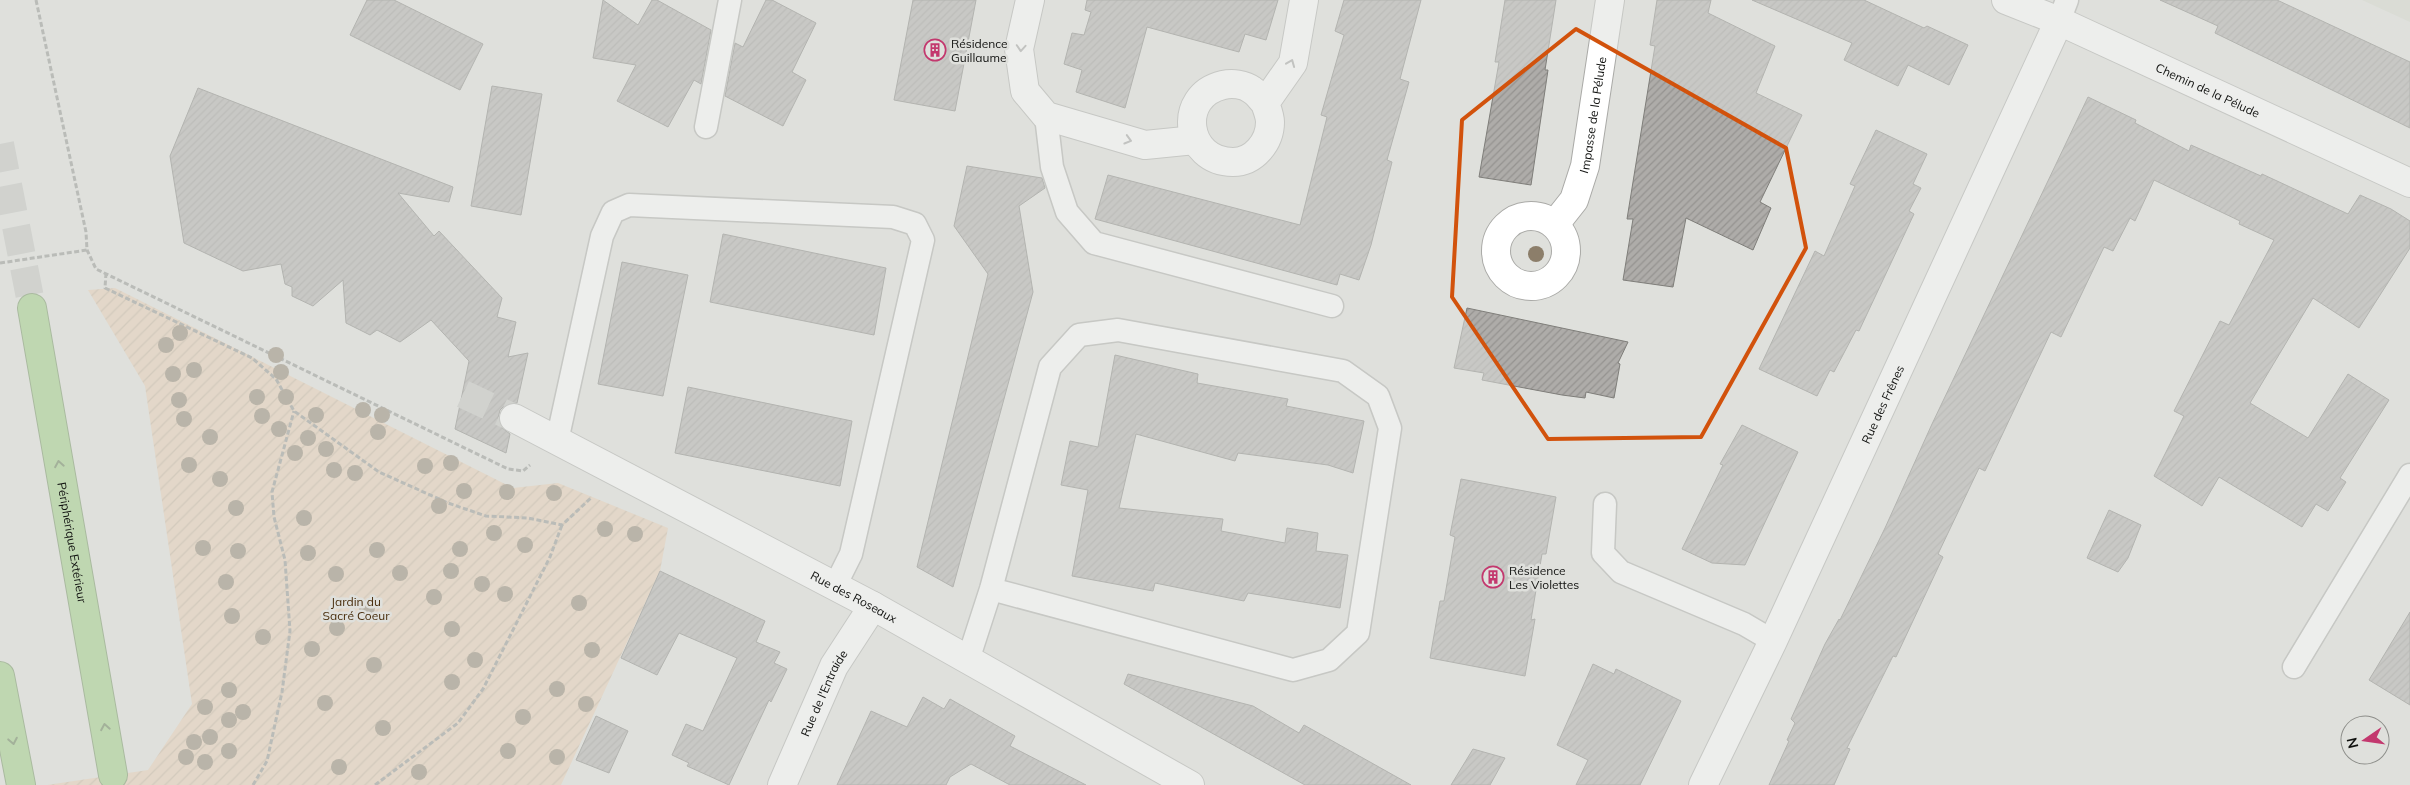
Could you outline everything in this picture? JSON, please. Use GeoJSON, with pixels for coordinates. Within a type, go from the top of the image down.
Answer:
{"type":"FeatureCollection","features":[{"type":"Feature","properties":{"kind":"highway","name":"Périphérique Extérieur"},"geometry":{"type":"LineString","coordinates":[[32,308],[113,775]]}},
{"type":"Feature","properties":{"kind":"highway"},"geometry":{"type":"LineString","coordinates":[[0,676],[22,785]]}},
{"type":"Feature","properties":{"kind":"street"},"geometry":{"type":"LineString","coordinates":[[1030,0],[1019,49],[1025,91],[1046,116],[1145,145],[1195,140]]}},
{"type":"Feature","properties":{"kind":"street"},"geometry":{"type":"LineString","coordinates":[[1265,104],[1293,63],[1304,0]]}},
{"type":"Feature","properties":{"kind":"street","name":"Impasse de la Pélude"},"geometry":{"type":"LineString","coordinates":[[1556,224],[1574,200],[1585,166],[1610,0]]}},
{"type":"Feature","properties":{"kind":"street","name":"Chemin de la Pélude"},"geometry":{"type":"LineString","coordinates":[[2006,0],[2063,11],[2410,183]]}},
{"type":"Feature","properties":{"kind":"street","name":"Rue des Frênes"},"geometry":{"type":"LineString","coordinates":[[1703,785],[1773,641],[2063,11]]}},
{"type":"Feature","properties":{"kind":"street"},"geometry":{"type":"LineString","coordinates":[[1232,83],[1251,89],[1265,104],[1270,121],[1268,139],[1257,153],[1240,162],[1223,162],[1206,154],[1195,140],[1191,120],[1197,102],[1212,88],[1232,83]]}},
{"type":"Feature","properties":{"kind":"street","name":"Rue des Roseaux"},"geometry":{"type":"LineString","coordinates":[[514,418],[873,606],[1190,785]]}},
{"type":"Feature","properties":{"kind":"street","name":"Rue de l'Entraide"},"geometry":{"type":"LineString","coordinates":[[782,785],[834,666],[873,606]]}},
{"type":"Feature","properties":{"kind":"lane"},"geometry":{"type":"LineString","coordinates":[[706,127],[730,0]]}},
{"type":"Feature","properties":{"kind":"lane"},"geometry":{"type":"LineString","coordinates":[[1046,116],[1052,167],[1067,212],[1094,243],[1332,306]]}},
{"type":"Feature","properties":{"kind":"lane"},"geometry":{"type":"LineString","coordinates":[[557,441],[602,236],[614,212],[629,205],[893,217],[915,224],[923,240],[921,250],[851,554],[835,586]]}},
{"type":"Feature","properties":{"kind":"lane"},"geometry":{"type":"LineString","coordinates":[[968,660],[991,589],[1050,367],[1079,335],[1118,330],[1343,371],[1378,396],[1390,428],[1358,633],[1329,660],[1293,670],[991,589]]}},
{"type":"Feature","properties":{"kind":"lane"},"geometry":{"type":"LineString","coordinates":[[2294,667],[2410,474]]}},
{"type":"Feature","properties":{"kind":"lane"},"geometry":{"type":"LineString","coordinates":[[1605,504],[1603,553],[1621,572],[1744,624],[1773,641]]}},
{"type":"Feature","properties":{"kind":"path"},"geometry":{"type":"LineString","coordinates":[[36,0],[86,232],[87,250],[96,269],[508,470],[523,472],[557,441]]}},
{"type":"Feature","properties":{"kind":"path"},"geometry":{"type":"LineString","coordinates":[[0,264],[87,250]]}},
{"type":"Feature","properties":{"kind":"path"},"geometry":{"type":"LineString","coordinates":[[106,273],[104,288],[252,358],[276,379],[294,411],[379,472],[448,503],[486,516],[528,518],[562,525]]}},
{"type":"Feature","properties":{"kind":"path"},"geometry":{"type":"LineString","coordinates":[[253,785],[267,762],[282,692],[290,631],[285,560],[274,517],[272,492],[294,411]]}},
{"type":"Feature","properties":{"kind":"path"},"geometry":{"type":"LineString","coordinates":[[375,785],[458,723],[483,689],[550,557],[562,525],[592,498],[612,470]]}},
{"type":"Feature","properties":{"kind":"highlighted area"},"geometry":{"type":"Polygon","coordinates":[[[1576,29],[1786,148],[1806,248],[1701,437],[1548,439],[1452,297],[1462,120],[1576,29]]]}},
{"type":"Feature","properties":{"kind":"shaded area"},"geometry":{"type":"Polygon","coordinates":[[[2362,0],[2410,0],[2410,22],[2362,0]]]}},
{"type":"Feature","properties":{"kind":"green space","name":"Jardin du Sacré Coeur"},"geometry":{"type":"Polygon","coordinates":[[[115,288],[513,488],[558,483],[668,528],[660,571],[561,785],[47,785],[148,770],[192,704],[145,386],[88,290],[115,288]]]}},
{"type":"Feature","properties":{"kind":"building"},"geometry":{"type":"Polygon","coordinates":[[[367,0],[394,0],[483,44],[460,90],[350,35],[367,0]]]}},
{"type":"Feature","properties":{"kind":"building"},"geometry":{"type":"Polygon","coordinates":[[[603,0],[638,25],[652,0],[657,0],[711,30],[701,84],[694,80],[668,127],[617,101],[636,65],[593,58],[603,0]]]}},
{"type":"Feature","properties":{"kind":"building"},"geometry":{"type":"Polygon","coordinates":[[[766,0],[772,0],[816,23],[792,72],[806,80],[783,126],[725,96],[735,43],[743,47],[766,0]]]}},
{"type":"Feature","properties":{"kind":"building","name":"Résidence Guillaume"},"geometry":{"type":"Polygon","coordinates":[[[913,0],[976,0],[955,111],[894,100],[913,0]]]}},
{"type":"Feature","properties":{"kind":"building"},"geometry":{"type":"Polygon","coordinates":[[[1087,0],[1278,0],[1266,40],[1245,34],[1239,52],[1147,27],[1125,108],[1076,92],[1082,70],[1064,64],[1072,33],[1084,35],[1091,12],[1085,10],[1087,0]]]}},
{"type":"Feature","properties":{"kind":"building"},"geometry":{"type":"Polygon","coordinates":[[[1344,0],[1421,0],[1400,79],[1409,82],[1387,160],[1392,162],[1371,245],[1359,280],[1340,274],[1337,285],[1095,219],[1108,175],[1300,225],[1327,117],[1321,115],[1344,35],[1335,31],[1344,0]]]}},
{"type":"Feature","properties":{"kind":"building"},"geometry":{"type":"Polygon","coordinates":[[[1505,0],[1556,0],[1545,70],[1548,70],[1531,185],[1479,177],[1499,62],[1495,62],[1505,0]]]}},
{"type":"Feature","properties":{"kind":"building"},"geometry":{"type":"Polygon","coordinates":[[[1657,0],[1711,0],[1708,13],[1775,46],[1756,93],[1802,115],[1760,202],[1771,208],[1753,250],[1686,218],[1673,287],[1623,280],[1633,219],[1627,219],[1655,46],[1650,45],[1657,0]]]}},
{"type":"Feature","properties":{"kind":"building"},"geometry":{"type":"Polygon","coordinates":[[[1752,0],[1864,0],[1924,28],[1927,26],[1968,45],[1949,85],[1908,65],[1898,86],[1844,60],[1852,43],[1752,0]]]}},
{"type":"Feature","properties":{"kind":"building"},"geometry":{"type":"Polygon","coordinates":[[[2160,0],[2277,0],[2410,62],[2410,128],[2215,33],[2218,26],[2160,0]]]}},
{"type":"Feature","properties":{"kind":"building"},"geometry":{"type":"Polygon","coordinates":[[[492,86],[542,94],[521,215],[471,206],[492,86]]]}},
{"type":"Feature","properties":{"kind":"building"},"geometry":{"type":"Polygon","coordinates":[[[198,88],[453,187],[449,202],[398,193],[434,236],[439,231],[502,298],[497,317],[516,322],[508,357],[528,353],[517,403],[505,405],[500,410],[498,418],[501,427],[510,434],[506,453],[455,429],[469,361],[431,320],[400,342],[377,330],[370,335],[346,323],[343,280],[313,306],[292,296],[292,287],[285,284],[281,264],[243,271],[184,243],[170,156],[198,88]]]}},
{"type":"Feature","properties":{"kind":"building"},"geometry":{"type":"Polygon","coordinates":[[[2088,97],[2136,120],[2135,123],[2189,151],[2191,145],[2261,176],[2262,174],[2348,214],[2360,195],[2391,209],[2410,221],[2410,248],[2359,328],[2313,298],[2250,403],[2308,438],[2348,374],[2389,400],[2340,478],[2346,482],[2328,511],[2316,504],[2302,527],[2219,477],[2202,506],[2154,476],[2184,416],[2174,411],[2220,321],[2229,325],[2274,240],[2239,224],[2240,221],[2154,180],[2135,221],[2130,218],[2113,251],[2104,247],[2061,337],[2051,332],[1985,471],[1979,468],[1938,554],[1943,557],[1896,657],[1893,656],[1847,748],[1850,749],[1834,785],[1769,785],[1795,723],[1791,719],[1825,644],[1840,620],[1885,528],[1932,424],[2088,97]]]}},
{"type":"Feature","properties":{"kind":"building"},"geometry":{"type":"Polygon","coordinates":[[[1876,130],[1927,154],[1913,184],[1921,188],[1909,211],[1914,214],[1859,331],[1856,330],[1834,372],[1830,370],[1817,396],[1759,369],[1815,251],[1824,256],[1855,186],[1850,184],[1876,130]]]}},
{"type":"Feature","properties":{"kind":"building"},"geometry":{"type":"Polygon","coordinates":[[[967,166],[1042,178],[1045,188],[1019,206],[1033,292],[953,587],[917,567],[988,274],[954,226],[967,166]]]}},
{"type":"Feature","properties":{"kind":"building"},"geometry":{"type":"Polygon","coordinates":[[[723,234],[886,268],[874,335],[710,302],[723,234]]]}},
{"type":"Feature","properties":{"kind":"building"},"geometry":{"type":"Polygon","coordinates":[[[622,262],[688,275],[663,396],[598,384],[622,262]]]}},
{"type":"Feature","properties":{"kind":"building"},"geometry":{"type":"Polygon","coordinates":[[[1467,308],[1628,342],[1618,363],[1620,364],[1614,398],[1586,392],[1585,398],[1562,395],[1482,380],[1484,373],[1454,368],[1467,308]]]}},
{"type":"Feature","properties":{"kind":"building"},"geometry":{"type":"Polygon","coordinates":[[[1115,355],[1198,374],[1197,383],[1288,399],[1286,406],[1364,421],[1353,473],[1328,465],[1238,453],[1235,461],[1136,434],[1119,508],[1223,519],[1221,531],[1285,543],[1287,528],[1318,533],[1316,551],[1348,555],[1340,608],[1248,593],[1244,601],[1155,583],[1153,591],[1072,576],[1088,490],[1061,485],[1070,441],[1098,447],[1115,355]]]}},
{"type":"Feature","properties":{"kind":"building"},"geometry":{"type":"Polygon","coordinates":[[[688,387],[852,421],[840,486],[675,453],[688,387]]]}},
{"type":"Feature","properties":{"kind":"building"},"geometry":{"type":"Polygon","coordinates":[[[1742,425],[1798,452],[1745,565],[1712,563],[1682,549],[1723,465],[1720,464],[1742,425]]]}},
{"type":"Feature","properties":{"kind":"building","name":"Résidence Les Violettes"},"geometry":{"type":"Polygon","coordinates":[[[1461,479],[1556,497],[1546,554],[1542,554],[1531,620],[1535,619],[1525,676],[1430,658],[1440,601],[1444,601],[1455,537],[1450,535],[1461,479]]]}},
{"type":"Feature","properties":{"kind":"building"},"geometry":{"type":"Polygon","coordinates":[[[2109,510],[2141,525],[2128,558],[2118,572],[2087,558],[2109,510]]]}},
{"type":"Feature","properties":{"kind":"building"},"geometry":{"type":"Polygon","coordinates":[[[660,571],[765,621],[756,642],[780,652],[774,663],[787,669],[771,702],[769,700],[729,785],[687,766],[689,763],[672,755],[686,724],[703,731],[737,658],[679,633],[657,675],[621,658],[660,571]]]}},
{"type":"Feature","properties":{"kind":"building"},"geometry":{"type":"Polygon","coordinates":[[[2410,612],[2410,705],[2369,680],[2410,612]]]}},
{"type":"Feature","properties":{"kind":"building"},"geometry":{"type":"Polygon","coordinates":[[[1593,664],[1614,674],[1616,669],[1681,701],[1640,785],[1576,785],[1588,760],[1557,745],[1593,664]]]}},
{"type":"Feature","properties":{"kind":"building"},"geometry":{"type":"Polygon","coordinates":[[[1128,674],[1253,706],[1299,733],[1304,725],[1411,785],[1305,785],[1124,684],[1128,674]]]}},
{"type":"Feature","properties":{"kind":"building"},"geometry":{"type":"Polygon","coordinates":[[[923,697],[944,709],[950,699],[1015,736],[1010,746],[1086,785],[1010,785],[971,764],[950,777],[946,785],[837,785],[871,711],[907,727],[923,697]]]}},
{"type":"Feature","properties":{"kind":"building"},"geometry":{"type":"Polygon","coordinates":[[[596,716],[628,731],[609,773],[576,760],[596,716]]]}},
{"type":"Feature","properties":{"kind":"building"},"geometry":{"type":"Polygon","coordinates":[[[1473,749],[1505,758],[1490,785],[1451,785],[1473,749]]]}},
{"type":"Feature","properties":{"kind":"tunnel"},"geometry":{"type":"LineString","coordinates":[[0,144],[32,308]]}},
{"type":"Feature","properties":{"kind":"tunnel"},"geometry":{"type":"LineString","coordinates":[[463,394],[514,418]]}},
{"type":"Feature","properties":{"kind":"place","name":"Résidence Guillaume"},"geometry":{"type":"Point","coordinates":[935,50]}},
{"type":"Feature","properties":{"kind":"place","name":"Résidence Les Violettes"},"geometry":{"type":"Point","coordinates":[1493,577]}}]}
